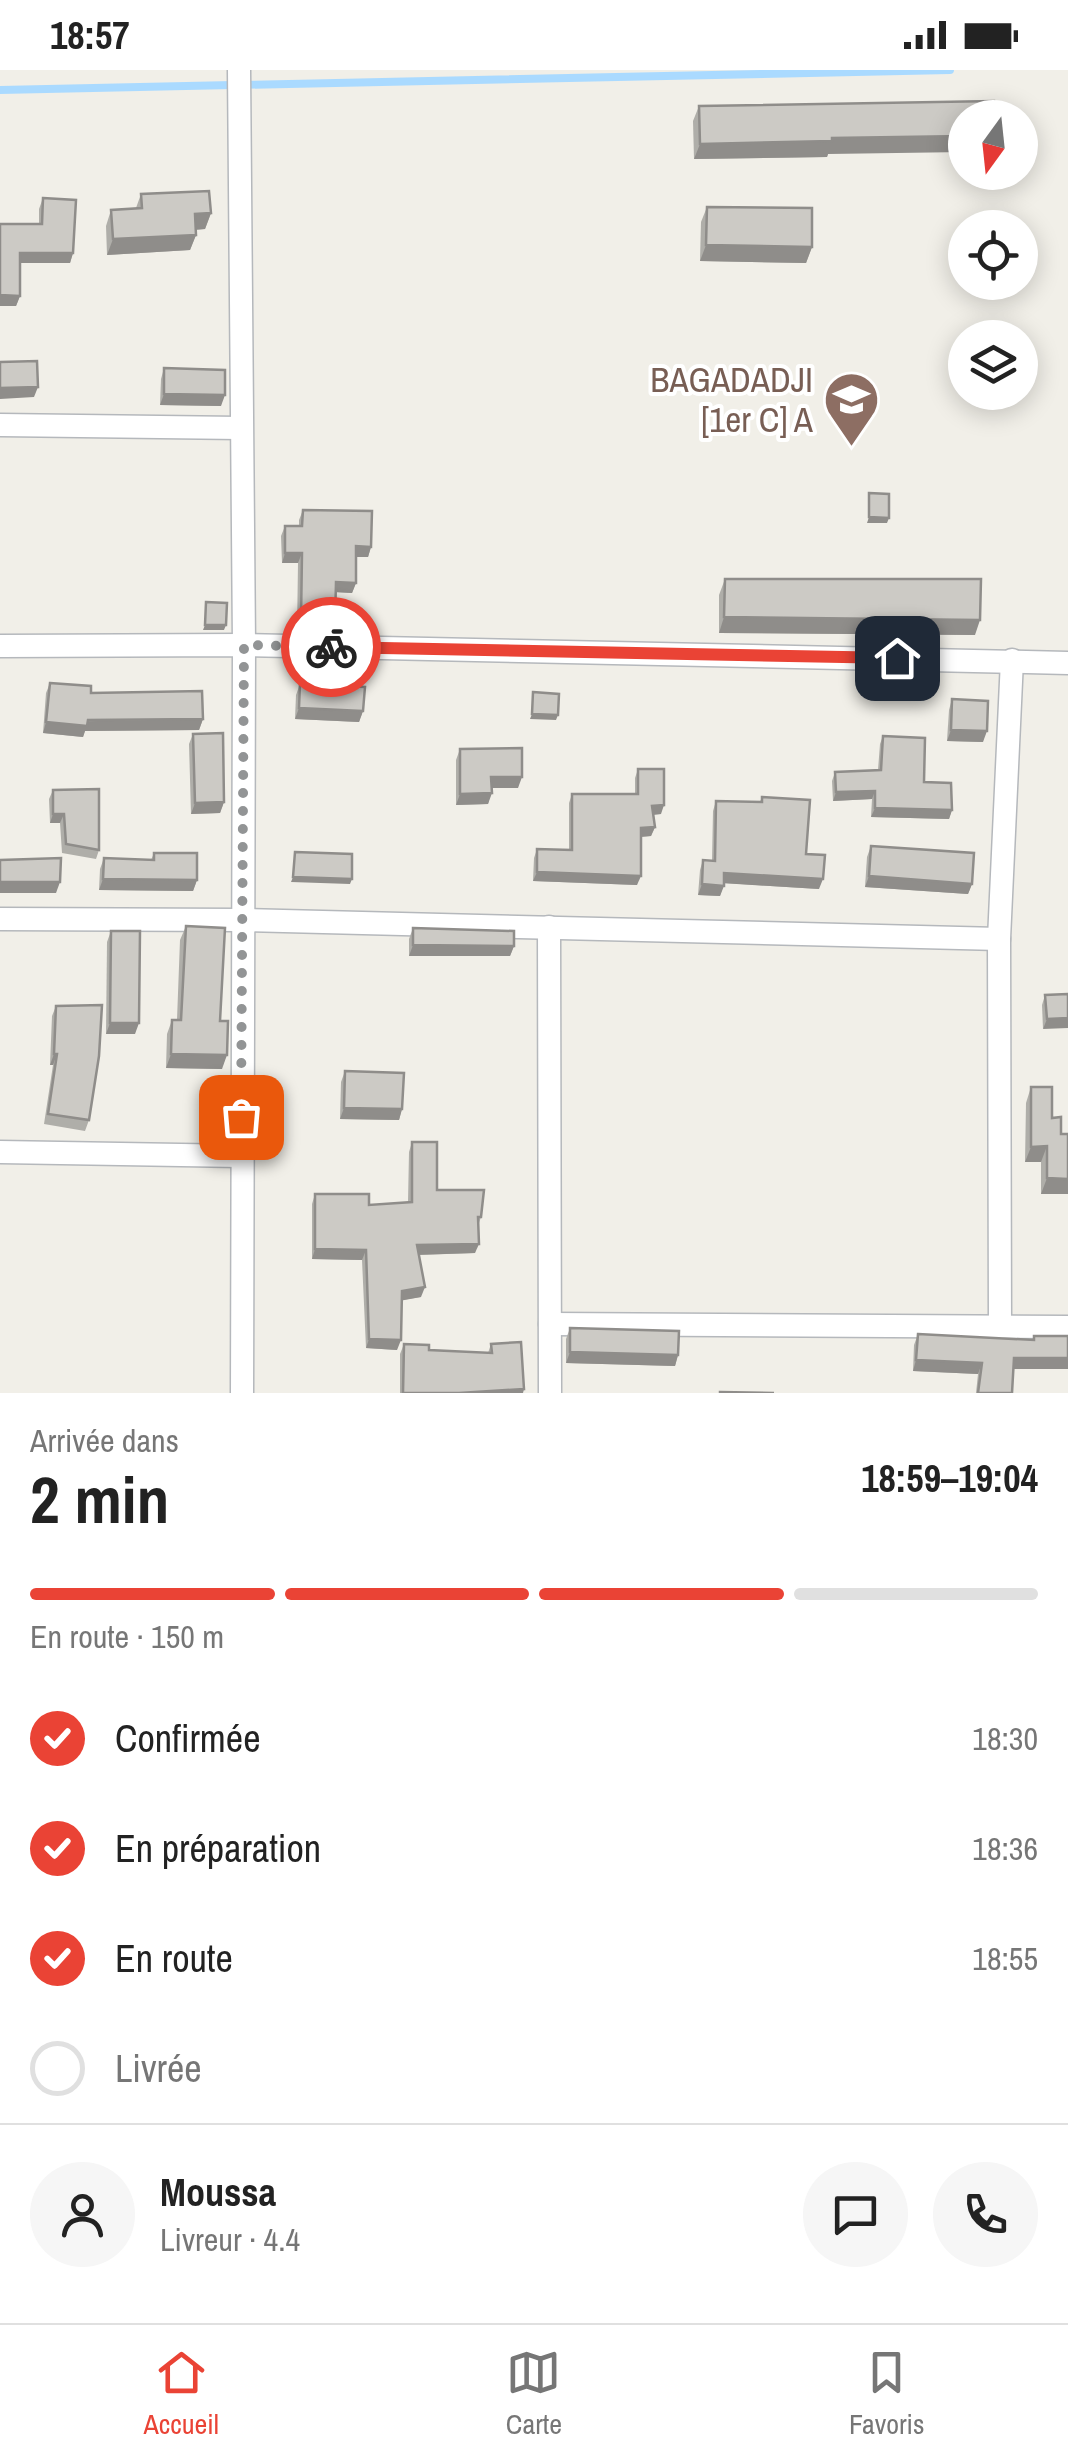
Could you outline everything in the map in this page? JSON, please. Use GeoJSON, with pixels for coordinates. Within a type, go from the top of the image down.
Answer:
{"type":"FeatureCollection","features":[{"type":"Feature","properties":{"kind":"street"},"geometry":{"type":"LineString","coordinates":[[239,70],[244,645],[242,1393]]}},
{"type":"Feature","properties":{"kind":"street"},"geometry":{"type":"LineString","coordinates":[[0,425],[240,428]]}},
{"type":"Feature","properties":{"kind":"street"},"geometry":{"type":"LineString","coordinates":[[0,646],[244,645],[1068,664]]}},
{"type":"Feature","properties":{"kind":"street"},"geometry":{"type":"LineString","coordinates":[[1000,1326],[999,939],[1012,660]]}},
{"type":"Feature","properties":{"kind":"street"},"geometry":{"type":"LineString","coordinates":[[0,919],[241,920],[999,939]]}},
{"type":"Feature","properties":{"kind":"street"},"geometry":{"type":"LineString","coordinates":[[548,927],[550,1393]]}},
{"type":"Feature","properties":{"kind":"street"},"geometry":{"type":"LineString","coordinates":[[0,1152],[242,1156]]}},
{"type":"Feature","properties":{"kind":"street"},"geometry":{"type":"LineString","coordinates":[[550,1324],[1068,1327]]}},
{"type":"Feature","properties":{"kind":"building"},"geometry":{"type":"Polygon","coordinates":[[[948,102],[948,136],[700,144],[699,106],[948,102]]]}},
{"type":"Feature","properties":{"kind":"building"},"geometry":{"type":"Polygon","coordinates":[[[209,191],[211,213],[195,214],[196,235],[113,239],[111,210],[142,208],[141,194],[209,191]]]}},
{"type":"Feature","properties":{"kind":"building"},"geometry":{"type":"Polygon","coordinates":[[[43,198],[76,200],[73,253],[20,253],[20,296],[0,295],[0,224],[42,224],[43,198]]]}},
{"type":"Feature","properties":{"kind":"building"},"geometry":{"type":"Polygon","coordinates":[[[707,207],[812,208],[812,247],[706,245],[707,207]]]}},
{"type":"Feature","properties":{"kind":"building"},"geometry":{"type":"Polygon","coordinates":[[[37,361],[38,387],[0,388],[0,362],[37,361]]]}},
{"type":"Feature","properties":{"kind":"building"},"geometry":{"type":"Polygon","coordinates":[[[164,368],[225,370],[225,395],[164,394],[164,368]]]}},
{"type":"Feature","properties":{"kind":"building"},"geometry":{"type":"Polygon","coordinates":[[[869,493],[889,494],[889,518],[869,517],[869,493]]]}},
{"type":"Feature","properties":{"kind":"building"},"geometry":{"type":"Polygon","coordinates":[[[303,510],[372,511],[371,547],[356,546],[356,583],[336,582],[335,622],[301,621],[302,553],[285,553],[285,526],[302,526],[303,510]]]}},
{"type":"Feature","properties":{"kind":"building"},"geometry":{"type":"Polygon","coordinates":[[[725,579],[981,579],[980,620],[724,617],[725,579]]]}},
{"type":"Feature","properties":{"kind":"building"},"geometry":{"type":"Polygon","coordinates":[[[206,602],[227,603],[226,625],[205,625],[206,602]]]}},
{"type":"Feature","properties":{"kind":"building"},"geometry":{"type":"Polygon","coordinates":[[[50,683],[91,686],[91,693],[202,691],[203,719],[88,720],[87,726],[46,722],[50,683]]]}},
{"type":"Feature","properties":{"kind":"building"},"geometry":{"type":"Polygon","coordinates":[[[300,684],[365,687],[363,711],[299,708],[300,684]]]}},
{"type":"Feature","properties":{"kind":"building"},"geometry":{"type":"Polygon","coordinates":[[[533,692],[559,694],[558,715],[532,714],[533,692]]]}},
{"type":"Feature","properties":{"kind":"building"},"geometry":{"type":"Polygon","coordinates":[[[952,699],[988,701],[987,731],[951,730],[952,699]]]}},
{"type":"Feature","properties":{"kind":"building"},"geometry":{"type":"Polygon","coordinates":[[[223,733],[224,802],[195,803],[193,734],[223,733]]]}},
{"type":"Feature","properties":{"kind":"building"},"geometry":{"type":"Polygon","coordinates":[[[883,736],[925,738],[924,782],[951,783],[952,810],[875,808],[875,791],[836,792],[835,772],[881,770],[883,736]]]}},
{"type":"Feature","properties":{"kind":"building"},"geometry":{"type":"Polygon","coordinates":[[[522,748],[522,777],[491,777],[492,793],[460,794],[460,749],[522,748]]]}},
{"type":"Feature","properties":{"kind":"building"},"geometry":{"type":"Polygon","coordinates":[[[638,769],[664,769],[664,805],[652,806],[655,827],[641,828],[641,876],[537,872],[537,849],[572,850],[572,794],[638,794],[638,769]]]}},
{"type":"Feature","properties":{"kind":"building"},"geometry":{"type":"Polygon","coordinates":[[[99,789],[99,850],[66,844],[64,814],[53,814],[53,790],[99,789]]]}},
{"type":"Feature","properties":{"kind":"building"},"geometry":{"type":"Polygon","coordinates":[[[762,797],[810,800],[806,854],[825,855],[823,879],[724,873],[724,886],[702,884],[703,860],[715,861],[716,801],[762,802],[762,797]]]}},
{"type":"Feature","properties":{"kind":"building"},"geometry":{"type":"Polygon","coordinates":[[[871,846],[974,853],[972,884],[869,876],[871,846]]]}},
{"type":"Feature","properties":{"kind":"building"},"geometry":{"type":"Polygon","coordinates":[[[295,852],[352,854],[352,879],[293,877],[295,852]]]}},
{"type":"Feature","properties":{"kind":"building"},"geometry":{"type":"Polygon","coordinates":[[[154,853],[197,853],[197,880],[103,879],[104,858],[154,860],[154,853]]]}},
{"type":"Feature","properties":{"kind":"building"},"geometry":{"type":"Polygon","coordinates":[[[61,858],[60,882],[0,882],[0,860],[61,858]]]}},
{"type":"Feature","properties":{"kind":"building"},"geometry":{"type":"Polygon","coordinates":[[[186,926],[225,928],[220,1021],[228,1021],[227,1055],[171,1054],[172,1020],[181,1020],[186,926]]]}},
{"type":"Feature","properties":{"kind":"building"},"geometry":{"type":"Polygon","coordinates":[[[413,928],[514,931],[514,946],[413,945],[413,928]]]}},
{"type":"Feature","properties":{"kind":"building"},"geometry":{"type":"Polygon","coordinates":[[[111,931],[140,931],[139,1023],[110,1023],[111,931]]]}},
{"type":"Feature","properties":{"kind":"building"},"geometry":{"type":"Polygon","coordinates":[[[1068,994],[1068,1018],[1047,1019],[1045,995],[1068,994]]]}},
{"type":"Feature","properties":{"kind":"building"},"geometry":{"type":"Polygon","coordinates":[[[102,1005],[89,1120],[48,1114],[57,1054],[56,1006],[102,1005]]]}},
{"type":"Feature","properties":{"kind":"building"},"geometry":{"type":"Polygon","coordinates":[[[345,1071],[404,1073],[402,1109],[344,1108],[345,1071]]]}},
{"type":"Feature","properties":{"kind":"building"},"geometry":{"type":"Polygon","coordinates":[[[1031,1087],[1052,1087],[1052,1118],[1061,1117],[1061,1134],[1068,1134],[1068,1179],[1047,1178],[1047,1146],[1031,1147],[1031,1087]]]}},
{"type":"Feature","properties":{"kind":"building"},"geometry":{"type":"Polygon","coordinates":[[[412,1142],[437,1142],[437,1190],[484,1190],[478,1217],[479,1244],[417,1245],[425,1287],[402,1291],[401,1340],[369,1339],[366,1250],[315,1249],[315,1194],[369,1194],[369,1205],[412,1202],[412,1142]]]}},
{"type":"Feature","properties":{"kind":"building"},"geometry":{"type":"Polygon","coordinates":[[[570,1328],[679,1331],[678,1355],[570,1352],[570,1328]]]}},
{"type":"Feature","properties":{"kind":"building"},"geometry":{"type":"Polygon","coordinates":[[[918,1334],[1034,1340],[1034,1336],[1068,1336],[1068,1358],[1014,1358],[1012,1393],[978,1393],[982,1363],[916,1360],[918,1334]]]}},
{"type":"Feature","properties":{"kind":"building"},"geometry":{"type":"Polygon","coordinates":[[[521,1342],[524,1389],[403,1393],[404,1344],[429,1345],[429,1350],[492,1353],[491,1344],[521,1342]]]}},
{"type":"Feature","properties":{"kind":"waterway"},"geometry":{"type":"LineString","coordinates":[[0,90],[950,70]]}},
{"type":"Feature","properties":{"kind":"way so far"},"geometry":{"type":"LineString","coordinates":[[241,1117],[244,645],[331,647]]}},
{"type":"Feature","properties":{"kind":"place","name":"BAGADADJI [1er C] A"},"geometry":{"type":"Point","coordinates":[852,448]}},
{"type":"Feature","properties":{"kind":"route"},"geometry":{"type":"LineString","coordinates":[[331,647],[897,658]]}}]}
